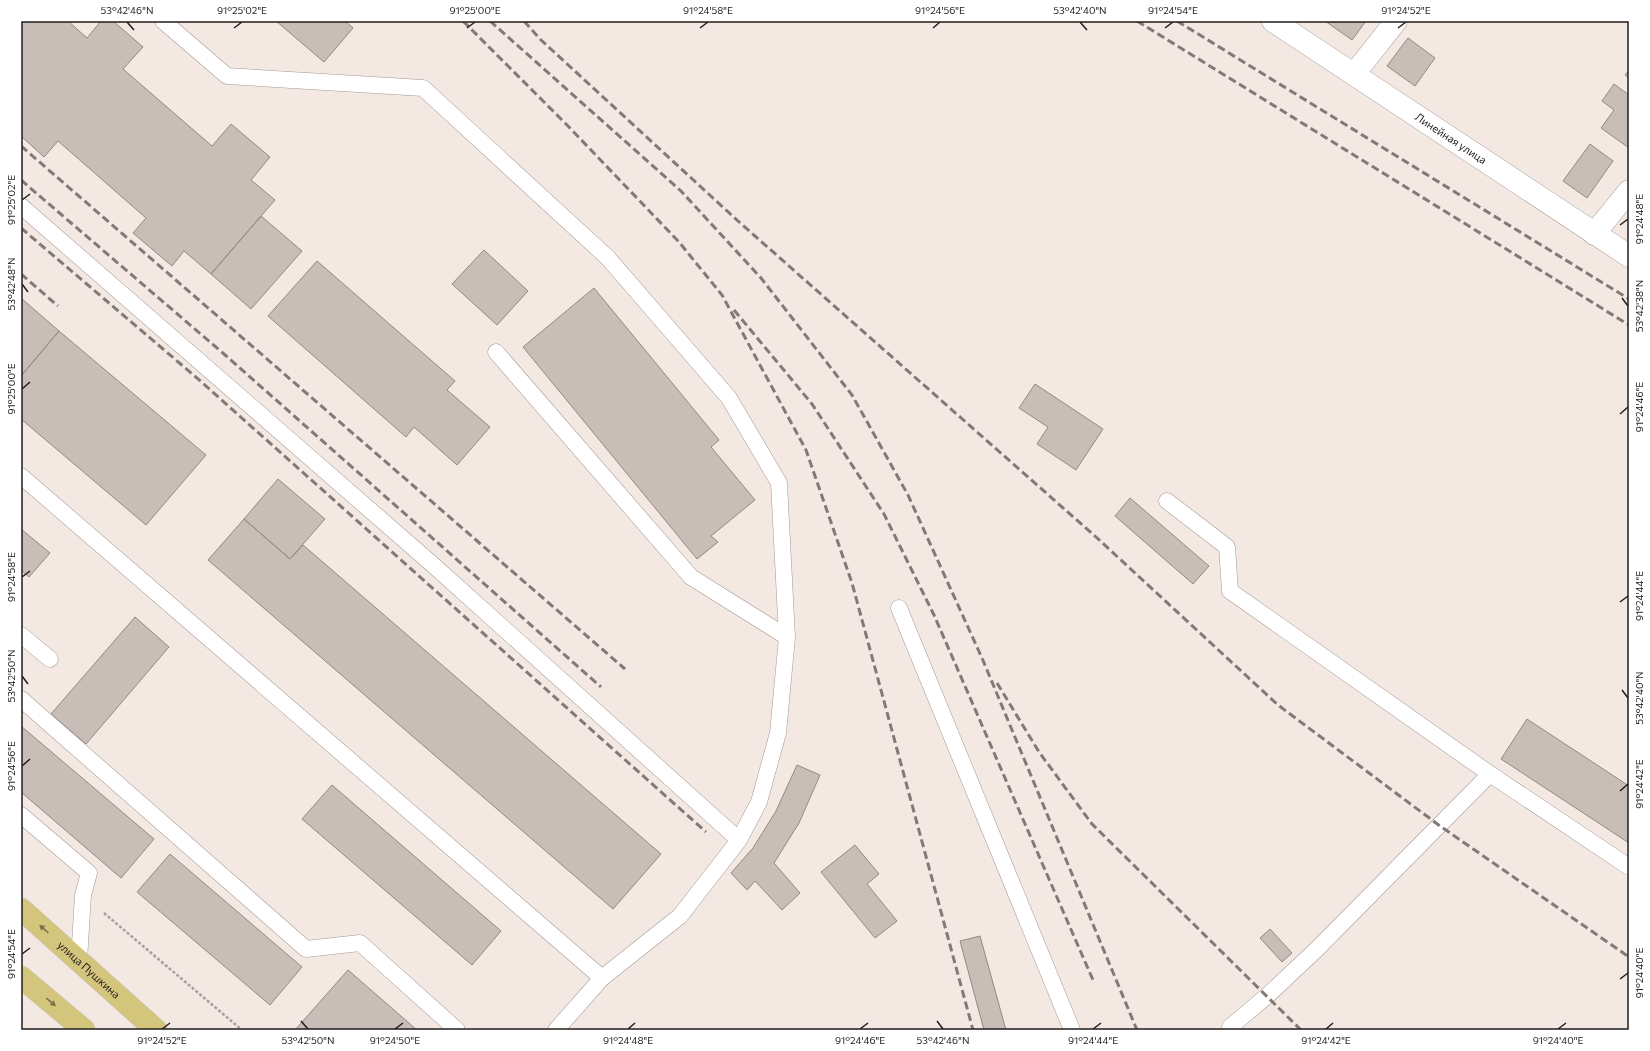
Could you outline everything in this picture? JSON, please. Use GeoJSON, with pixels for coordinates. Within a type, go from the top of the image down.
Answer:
{"type":"FeatureCollection","features":[{"type":"Feature","properties":{"kind":"main road","name":"улица Пушкина"},"geometry":{"type":"LineString","coordinates":[[21,909],[156,1030]]}},
{"type":"Feature","properties":{"kind":"main road"},"geometry":{"type":"LineString","coordinates":[[21,977],[84,1030]]}},
{"type":"Feature","properties":{"kind":"street","name":"Линейная улица"},"geometry":{"type":"LineString","coordinates":[[1273,21],[1629,256]]}},
{"type":"Feature","properties":{"kind":"street"},"geometry":{"type":"LineString","coordinates":[[1355,74],[1396,21]]}},
{"type":"Feature","properties":{"kind":"street"},"geometry":{"type":"LineString","coordinates":[[1594,234],[1629,191]]}},
{"type":"Feature","properties":{"kind":"lane"},"geometry":{"type":"LineString","coordinates":[[163,21],[227,76],[423,88],[608,258],[729,398],[779,483],[787,637],[778,733],[759,802],[739,840],[680,916],[602,978],[556,1030]]}},
{"type":"Feature","properties":{"kind":"lane"},"geometry":{"type":"LineString","coordinates":[[21,206],[432,564],[739,840]]}},
{"type":"Feature","properties":{"kind":"lane"},"geometry":{"type":"LineString","coordinates":[[496,352],[691,577],[787,637]]}},
{"type":"Feature","properties":{"kind":"lane"},"geometry":{"type":"LineString","coordinates":[[21,476],[602,978]]}},
{"type":"Feature","properties":{"kind":"lane"},"geometry":{"type":"LineString","coordinates":[[1167,501],[1227,547],[1230,591],[1490,774],[1629,867]]}},
{"type":"Feature","properties":{"kind":"lane"},"geometry":{"type":"LineString","coordinates":[[899,608],[1072,1030]]}},
{"type":"Feature","properties":{"kind":"lane"},"geometry":{"type":"LineString","coordinates":[[21,635],[50,659]]}},
{"type":"Feature","properties":{"kind":"lane"},"geometry":{"type":"LineString","coordinates":[[21,699],[306,949],[360,943],[457,1030]]}},
{"type":"Feature","properties":{"kind":"lane"},"geometry":{"type":"LineString","coordinates":[[1229,1029],[1267,996],[1317,948],[1490,774]]}},
{"type":"Feature","properties":{"kind":"lane"},"geometry":{"type":"LineString","coordinates":[[21,815],[89,873],[83,895],[79,960]]}},
{"type":"Feature","properties":{"kind":"path"},"geometry":{"type":"LineString","coordinates":[[83,895],[242,1030]]}},
{"type":"Feature","properties":{"kind":"building"},"geometry":{"type":"Polygon","coordinates":[[[21,21],[68,21],[87,38],[101,21],[113,21],[143,47],[123,69],[212,146],[231,124],[270,157],[251,180],[275,200],[211,274],[184,251],[172,266],[133,233],[146,218],[58,141],[44,157],[21,136],[21,21]]]}},
{"type":"Feature","properties":{"kind":"building"},"geometry":{"type":"Polygon","coordinates":[[[276,21],[345,21],[353,28],[324,62],[276,21]]]}},
{"type":"Feature","properties":{"kind":"building"},"geometry":{"type":"Polygon","coordinates":[[[1325,21],[1366,21],[1352,40],[1325,21]]]}},
{"type":"Feature","properties":{"kind":"building"},"geometry":{"type":"Polygon","coordinates":[[[1408,38],[1435,58],[1415,86],[1387,66],[1408,38]]]}},
{"type":"Feature","properties":{"kind":"building"},"geometry":{"type":"Polygon","coordinates":[[[1629,70],[1629,78],[1625,75],[1629,70]]]}},
{"type":"Feature","properties":{"kind":"building"},"geometry":{"type":"Polygon","coordinates":[[[1614,84],[1629,95],[1629,148],[1601,128],[1614,110],[1602,101],[1614,84]]]}},
{"type":"Feature","properties":{"kind":"building"},"geometry":{"type":"Polygon","coordinates":[[[1590,144],[1613,161],[1587,198],[1563,181],[1590,144]]]}},
{"type":"Feature","properties":{"kind":"building"},"geometry":{"type":"Polygon","coordinates":[[[261,216],[302,251],[251,309],[211,274],[261,216]]]}},
{"type":"Feature","properties":{"kind":"building"},"geometry":{"type":"Polygon","coordinates":[[[484,250],[528,291],[497,325],[452,284],[484,250]]]}},
{"type":"Feature","properties":{"kind":"building"},"geometry":{"type":"Polygon","coordinates":[[[317,261],[455,381],[447,390],[490,427],[457,465],[414,427],[406,437],[268,316],[317,261]]]}},
{"type":"Feature","properties":{"kind":"building"},"geometry":{"type":"Polygon","coordinates":[[[594,288],[719,440],[711,447],[755,500],[711,536],[718,542],[697,559],[523,347],[594,288]]]}},
{"type":"Feature","properties":{"kind":"building"},"geometry":{"type":"Polygon","coordinates":[[[21,298],[59,331],[21,376],[21,298]]]}},
{"type":"Feature","properties":{"kind":"building"},"geometry":{"type":"Polygon","coordinates":[[[59,331],[206,455],[146,525],[21,419],[21,376],[59,331]]]}},
{"type":"Feature","properties":{"kind":"building"},"geometry":{"type":"Polygon","coordinates":[[[1035,384],[1103,429],[1076,470],[1037,444],[1048,427],[1019,408],[1035,384]]]}},
{"type":"Feature","properties":{"kind":"building"},"geometry":{"type":"Polygon","coordinates":[[[278,479],[325,519],[290,559],[244,519],[278,479]]]}},
{"type":"Feature","properties":{"kind":"building"},"geometry":{"type":"Polygon","coordinates":[[[1130,498],[1209,566],[1193,584],[1115,516],[1130,498]]]}},
{"type":"Feature","properties":{"kind":"building"},"geometry":{"type":"Polygon","coordinates":[[[244,519],[290,559],[303,545],[661,854],[613,909],[208,560],[244,519]]]}},
{"type":"Feature","properties":{"kind":"building"},"geometry":{"type":"Polygon","coordinates":[[[21,529],[50,553],[29,577],[21,570],[21,529]]]}},
{"type":"Feature","properties":{"kind":"building"},"geometry":{"type":"Polygon","coordinates":[[[135,617],[169,647],[86,744],[51,714],[135,617]]]}},
{"type":"Feature","properties":{"kind":"building"},"geometry":{"type":"Polygon","coordinates":[[[1527,719],[1629,786],[1629,843],[1501,759],[1527,719]]]}},
{"type":"Feature","properties":{"kind":"building"},"geometry":{"type":"Polygon","coordinates":[[[21,726],[154,839],[121,878],[21,792],[21,726]]]}},
{"type":"Feature","properties":{"kind":"building"},"geometry":{"type":"Polygon","coordinates":[[[797,765],[820,775],[799,823],[774,863],[800,893],[782,910],[755,881],[747,890],[731,873],[753,848],[776,811],[797,765]]]}},
{"type":"Feature","properties":{"kind":"building"},"geometry":{"type":"Polygon","coordinates":[[[332,785],[501,931],[472,965],[302,819],[332,785]]]}},
{"type":"Feature","properties":{"kind":"building"},"geometry":{"type":"Polygon","coordinates":[[[855,845],[879,874],[867,884],[897,921],[875,938],[821,872],[855,845]]]}},
{"type":"Feature","properties":{"kind":"building"},"geometry":{"type":"Polygon","coordinates":[[[170,854],[302,967],[270,1005],[137,892],[170,854]]]}},
{"type":"Feature","properties":{"kind":"building"},"geometry":{"type":"Polygon","coordinates":[[[1270,929],[1292,953],[1282,962],[1260,938],[1270,929]]]}},
{"type":"Feature","properties":{"kind":"building"},"geometry":{"type":"Polygon","coordinates":[[[980,936],[1006,1030],[984,1030],[960,941],[980,936]]]}},
{"type":"Feature","properties":{"kind":"building"},"geometry":{"type":"Polygon","coordinates":[[[348,970],[417,1030],[295,1030],[348,970]]]}},
{"type":"Feature","properties":{"kind":"railway"},"geometry":{"type":"LineString","coordinates":[[463,21],[567,125],[679,242],[722,295],[806,450],[852,583],[973,1030]]}},
{"type":"Feature","properties":{"kind":"railway"},"geometry":{"type":"LineString","coordinates":[[490,21],[681,191],[761,278],[852,395],[908,495],[982,658],[1137,1030]]}},
{"type":"Feature","properties":{"kind":"railway"},"geometry":{"type":"LineString","coordinates":[[524,21],[541,40],[738,221],[1096,537],[1278,705],[1440,826],[1629,957]]}},
{"type":"Feature","properties":{"kind":"railway"},"geometry":{"type":"LineString","coordinates":[[1137,21],[1629,325]]}},
{"type":"Feature","properties":{"kind":"railway"},"geometry":{"type":"LineString","coordinates":[[1177,21],[1629,299]]}},
{"type":"Feature","properties":{"kind":"railway"},"geometry":{"type":"LineString","coordinates":[[21,146],[625,669]]}},
{"type":"Feature","properties":{"kind":"railway"},"geometry":{"type":"LineString","coordinates":[[21,180],[224,354],[601,687]]}},
{"type":"Feature","properties":{"kind":"railway"},"geometry":{"type":"LineString","coordinates":[[21,228],[197,378],[706,832]]}},
{"type":"Feature","properties":{"kind":"railway"},"geometry":{"type":"LineString","coordinates":[[21,274],[58,306]]}},
{"type":"Feature","properties":{"kind":"railway"},"geometry":{"type":"LineString","coordinates":[[734,310],[812,404],[884,514],[934,615],[1093,980]]}},
{"type":"Feature","properties":{"kind":"railway"},"geometry":{"type":"LineString","coordinates":[[997,683],[1039,752],[1092,824],[1301,1030]]}}]}
